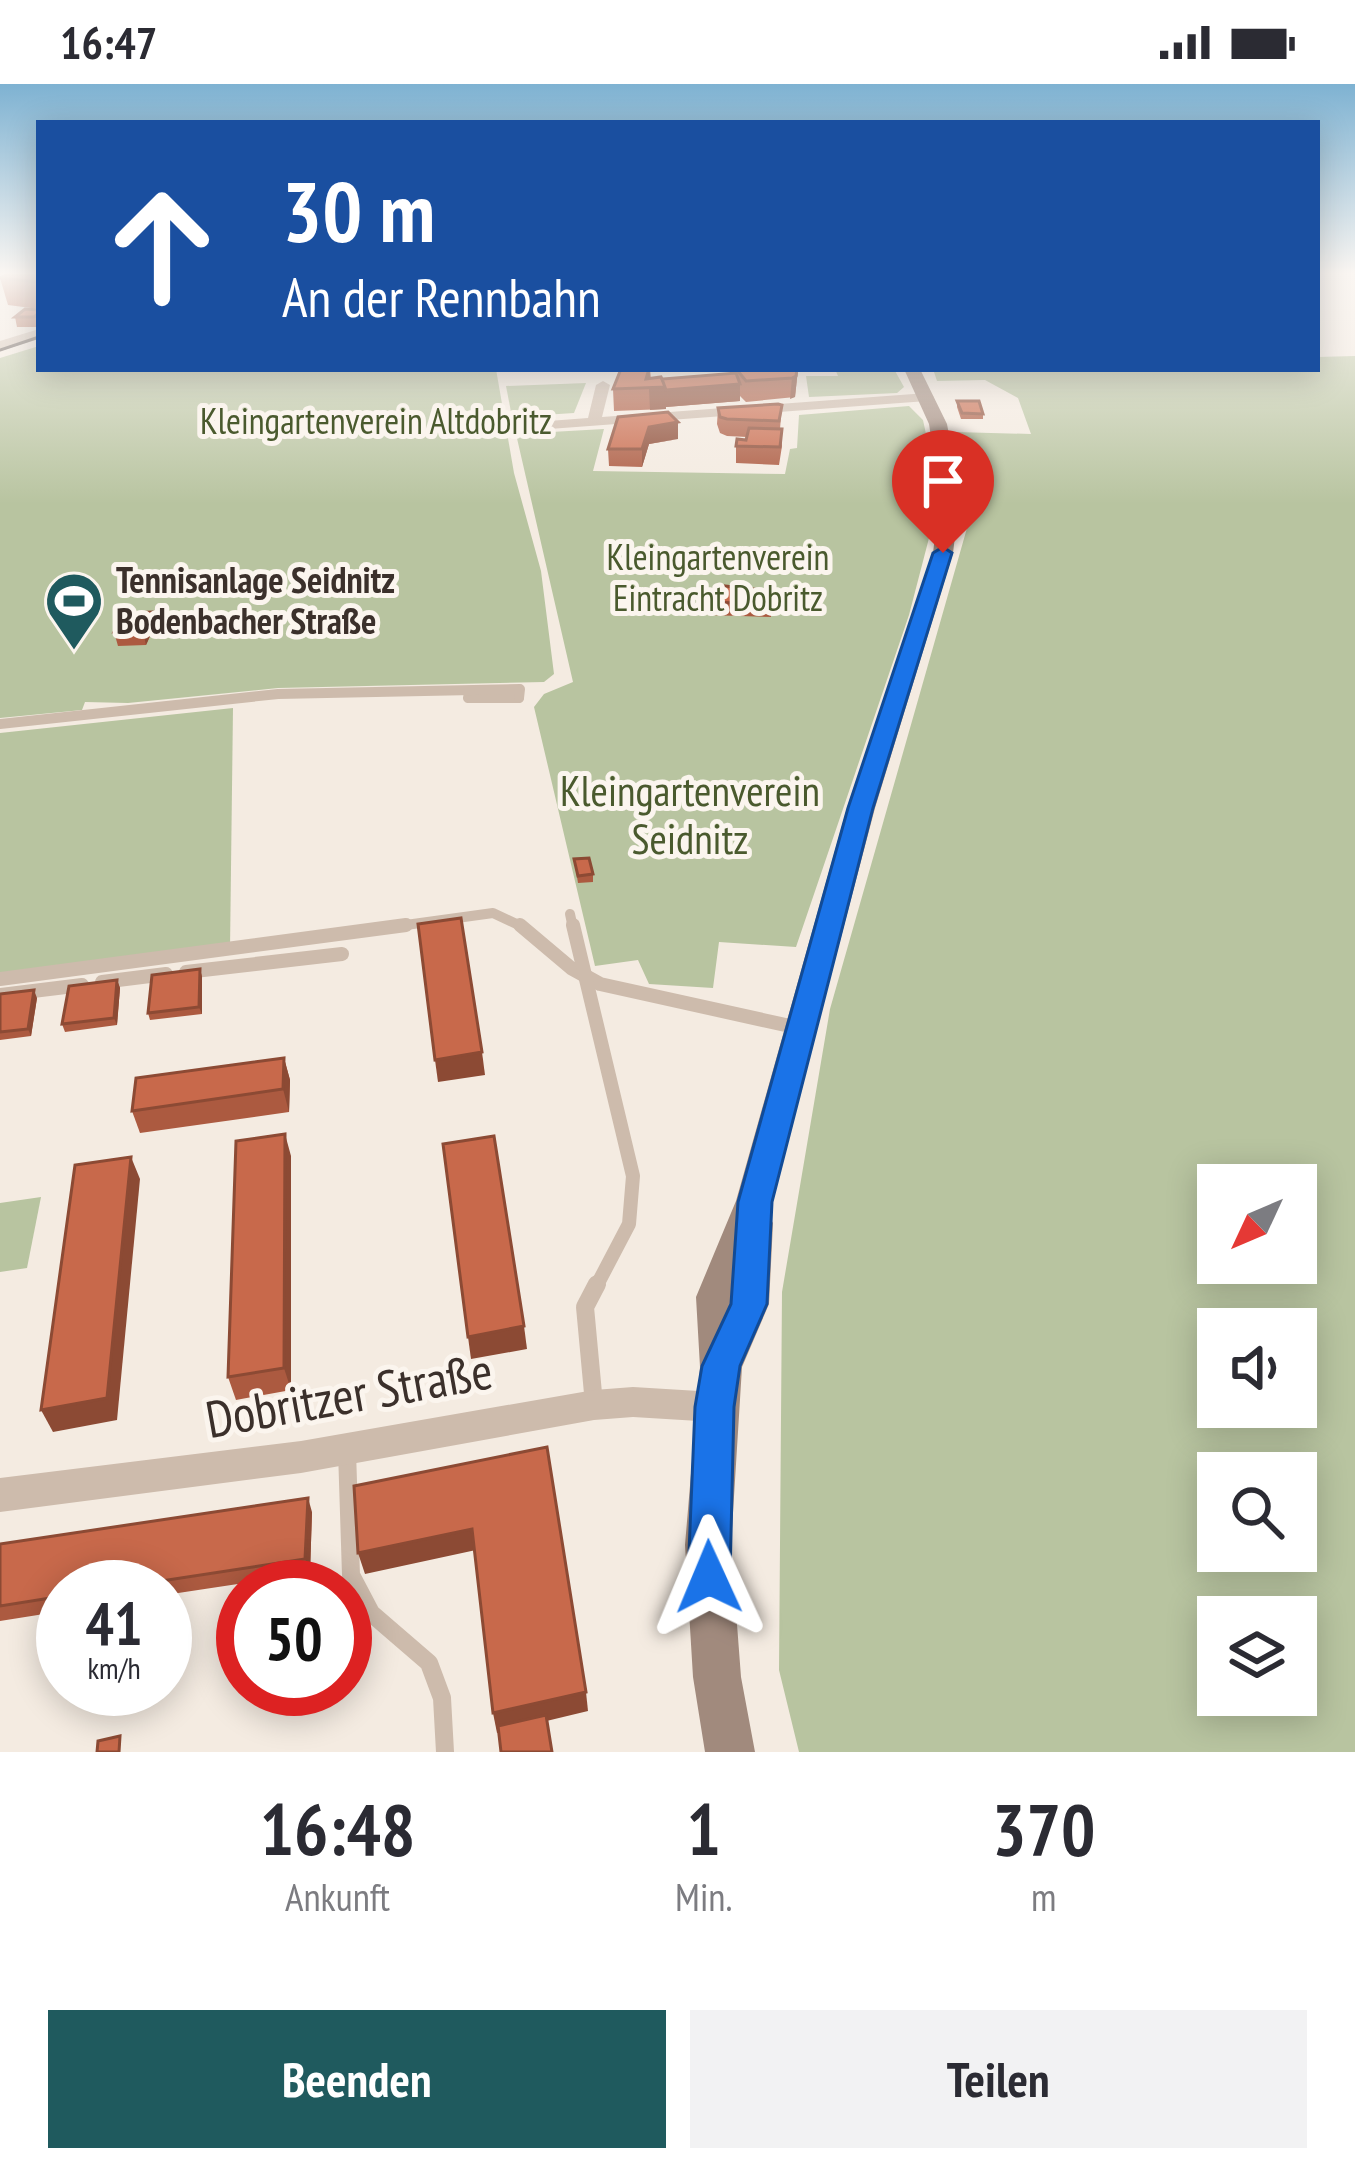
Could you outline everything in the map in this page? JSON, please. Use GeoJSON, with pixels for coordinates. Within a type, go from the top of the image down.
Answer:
{"type":"FeatureCollection","features":[{"type":"Feature","properties":{"kind":"main road"},"geometry":{"type":"LineString","coordinates":[[730,1752],[717,1677],[707,1545],[718,1387],[749,1304],[755,1202],[801,1028],[861,808],[943,553],[950,495],[938,424],[914,372]]}},
{"type":"Feature","properties":{"kind":"street"},"geometry":{"type":"LineString","coordinates":[[594,422],[603,385]]}},
{"type":"Feature","properties":{"kind":"street"},"geometry":{"type":"LineString","coordinates":[[509,428],[927,397]]}},
{"type":"Feature","properties":{"kind":"street","name":"Dobritzer Straße"},"geometry":{"type":"LineString","coordinates":[[0,1495],[124,1483],[346,1450],[718,1387]]}},
{"type":"Feature","properties":{"kind":"lane"},"geometry":{"type":"LineString","coordinates":[[0,724],[278,694],[469,692]]}},
{"type":"Feature","properties":{"kind":"lane"},"geometry":{"type":"LineString","coordinates":[[0,979],[493,914],[515,919],[533,931],[584,978],[801,1028]]}},
{"type":"Feature","properties":{"kind":"lane"},"geometry":{"type":"LineString","coordinates":[[570,914],[633,1176],[634,1198],[614,1261],[586,1307],[594,1405]]}},
{"type":"Feature","properties":{"kind":"lane"},"geometry":{"type":"LineString","coordinates":[[0,995],[341,954]]}},
{"type":"Feature","properties":{"kind":"lane"},"geometry":{"type":"LineString","coordinates":[[346,1450],[351,1575],[371,1613],[429,1663],[442,1698],[445,1752]]}},
{"type":"Feature","properties":{"kind":"green space","name":"Kleingartenverein Altdobritz"},"geometry":{"type":"Polygon","coordinates":[[[36,349],[36,372],[497,372],[514,473],[541,571],[554,674],[544,682],[278,688],[128,703],[85,702],[82,710],[0,718],[0,358],[36,349]]]}},
{"type":"Feature","properties":{"kind":"green space"},"geometry":{"type":"Polygon","coordinates":[[[1355,356],[1355,1752],[799,1752],[779,1670],[782,1292],[830,1009],[971,514],[955,432],[1031,434],[1018,398],[985,380],[937,381],[934,372],[1320,372],[1320,357],[1355,356]]]}},
{"type":"Feature","properties":{"kind":"green space"},"geometry":{"type":"Polygon","coordinates":[[[836,372],[896,372],[904,387],[897,393],[809,397],[806,376],[838,376],[836,372]]]}},
{"type":"Feature","properties":{"kind":"green space"},"geometry":{"type":"Polygon","coordinates":[[[586,383],[574,413],[512,417],[506,386],[586,383]]]}},
{"type":"Feature","properties":{"kind":"green space"},"geometry":{"type":"Polygon","coordinates":[[[909,406],[923,420],[934,471],[935,515],[909,615],[796,947],[719,942],[713,988],[649,984],[638,960],[595,966],[534,707],[544,694],[573,682],[516,434],[604,429],[593,471],[785,474],[790,449],[797,448],[799,415],[909,406]]]}},
{"type":"Feature","properties":{"kind":"green space"},"geometry":{"type":"Polygon","coordinates":[[[233,708],[230,949],[0,981],[0,733],[233,708]]]}},
{"type":"Feature","properties":{"kind":"green space"},"geometry":{"type":"Polygon","coordinates":[[[41,1197],[27,1268],[0,1272],[0,1203],[41,1197]]]}},
{"type":"Feature","properties":{"kind":"building"},"geometry":{"type":"Polygon","coordinates":[[[620,372],[648,372],[646,379],[661,377],[666,387],[613,389],[620,372]]]}},
{"type":"Feature","properties":{"kind":"building"},"geometry":{"type":"Polygon","coordinates":[[[739,372],[797,372],[792,378],[746,381],[739,372]]]}},
{"type":"Feature","properties":{"kind":"building"},"geometry":{"type":"Polygon","coordinates":[[[736,373],[740,384],[666,390],[662,379],[736,373]]]}},
{"type":"Feature","properties":{"kind":"building"},"geometry":{"type":"Polygon","coordinates":[[[957,401],[979,401],[983,414],[962,413],[957,401]]]}},
{"type":"Feature","properties":{"kind":"building"},"geometry":{"type":"Polygon","coordinates":[[[782,405],[779,421],[727,419],[720,417],[718,408],[782,405]]]}},
{"type":"Feature","properties":{"kind":"building"},"geometry":{"type":"Polygon","coordinates":[[[668,412],[678,422],[649,427],[642,449],[608,449],[618,417],[668,412]]]}},
{"type":"Feature","properties":{"kind":"building"},"geometry":{"type":"Polygon","coordinates":[[[749,428],[782,429],[780,447],[736,446],[737,439],[746,440],[749,428]]]}},
{"type":"Feature","properties":{"kind":"building"},"geometry":{"type":"Polygon","coordinates":[[[725,586],[772,591],[771,604],[707,602],[708,590],[725,591],[725,586]]]}},
{"type":"Feature","properties":{"kind":"building"},"geometry":{"type":"Polygon","coordinates":[[[152,612],[143,632],[114,632],[124,613],[152,612]]]}},
{"type":"Feature","properties":{"kind":"building"},"geometry":{"type":"Polygon","coordinates":[[[589,858],[593,874],[578,876],[574,859],[589,858]]]}},
{"type":"Feature","properties":{"kind":"building"},"geometry":{"type":"Polygon","coordinates":[[[461,918],[482,1052],[435,1060],[418,924],[461,918]]]}},
{"type":"Feature","properties":{"kind":"building"},"geometry":{"type":"Polygon","coordinates":[[[200,969],[199,1007],[148,1013],[152,975],[200,969]]]}},
{"type":"Feature","properties":{"kind":"building"},"geometry":{"type":"Polygon","coordinates":[[[117,980],[114,1018],[62,1024],[69,986],[117,980]]]}},
{"type":"Feature","properties":{"kind":"building"},"geometry":{"type":"Polygon","coordinates":[[[34,990],[28,1029],[0,1032],[0,994],[34,990]]]}},
{"type":"Feature","properties":{"kind":"building"},"geometry":{"type":"Polygon","coordinates":[[[284,1058],[283,1089],[132,1111],[136,1078],[284,1058]]]}},
{"type":"Feature","properties":{"kind":"building"},"geometry":{"type":"Polygon","coordinates":[[[285,1134],[284,1368],[228,1377],[236,1141],[285,1134]]]}},
{"type":"Feature","properties":{"kind":"building"},"geometry":{"type":"Polygon","coordinates":[[[494,1136],[524,1326],[468,1337],[443,1144],[494,1136]]]}},
{"type":"Feature","properties":{"kind":"building"},"geometry":{"type":"Polygon","coordinates":[[[131,1157],[107,1398],[41,1410],[75,1165],[131,1157]]]}},
{"type":"Feature","properties":{"kind":"building"},"geometry":{"type":"Polygon","coordinates":[[[547,1447],[586,1692],[493,1713],[472,1529],[358,1553],[354,1486],[547,1447]]]}},
{"type":"Feature","properties":{"kind":"building"},"geometry":{"type":"Polygon","coordinates":[[[308,1498],[305,1559],[216,1560],[216,1573],[192,1576],[192,1560],[36,1560],[36,1600],[0,1606],[0,1544],[308,1498]]]}},
{"type":"Feature","properties":{"kind":"building"},"geometry":{"type":"Polygon","coordinates":[[[546,1715],[552,1752],[501,1752],[498,1726],[546,1715]]]}},
{"type":"Feature","properties":{"kind":"building"},"geometry":{"type":"Polygon","coordinates":[[[120,1736],[119,1752],[97,1752],[98,1741],[120,1736]]]}},
{"type":"Feature","properties":{"kind":"place","name":"Tennisanlage Seidnitz Bodenbacher Straße"},"geometry":{"type":"Point","coordinates":[74,652]}},
{"type":"Feature","properties":{"kind":"route"},"geometry":{"type":"LineString","coordinates":[[709,1577],[715,1407],[721,1366],[749,1304],[755,1202],[773,1121],[861,808],[943,553]]}},
{"type":"Feature","properties":{"kind":"park label","name":"Kleingartenverein Eintracht Dobritz"},"geometry":{"type":"Point","coordinates":[718,578]}},
{"type":"Feature","properties":{"kind":"park label","name":"Kleingartenverein Seidnitz"},"geometry":{"type":"Point","coordinates":[690,815]}}]}
